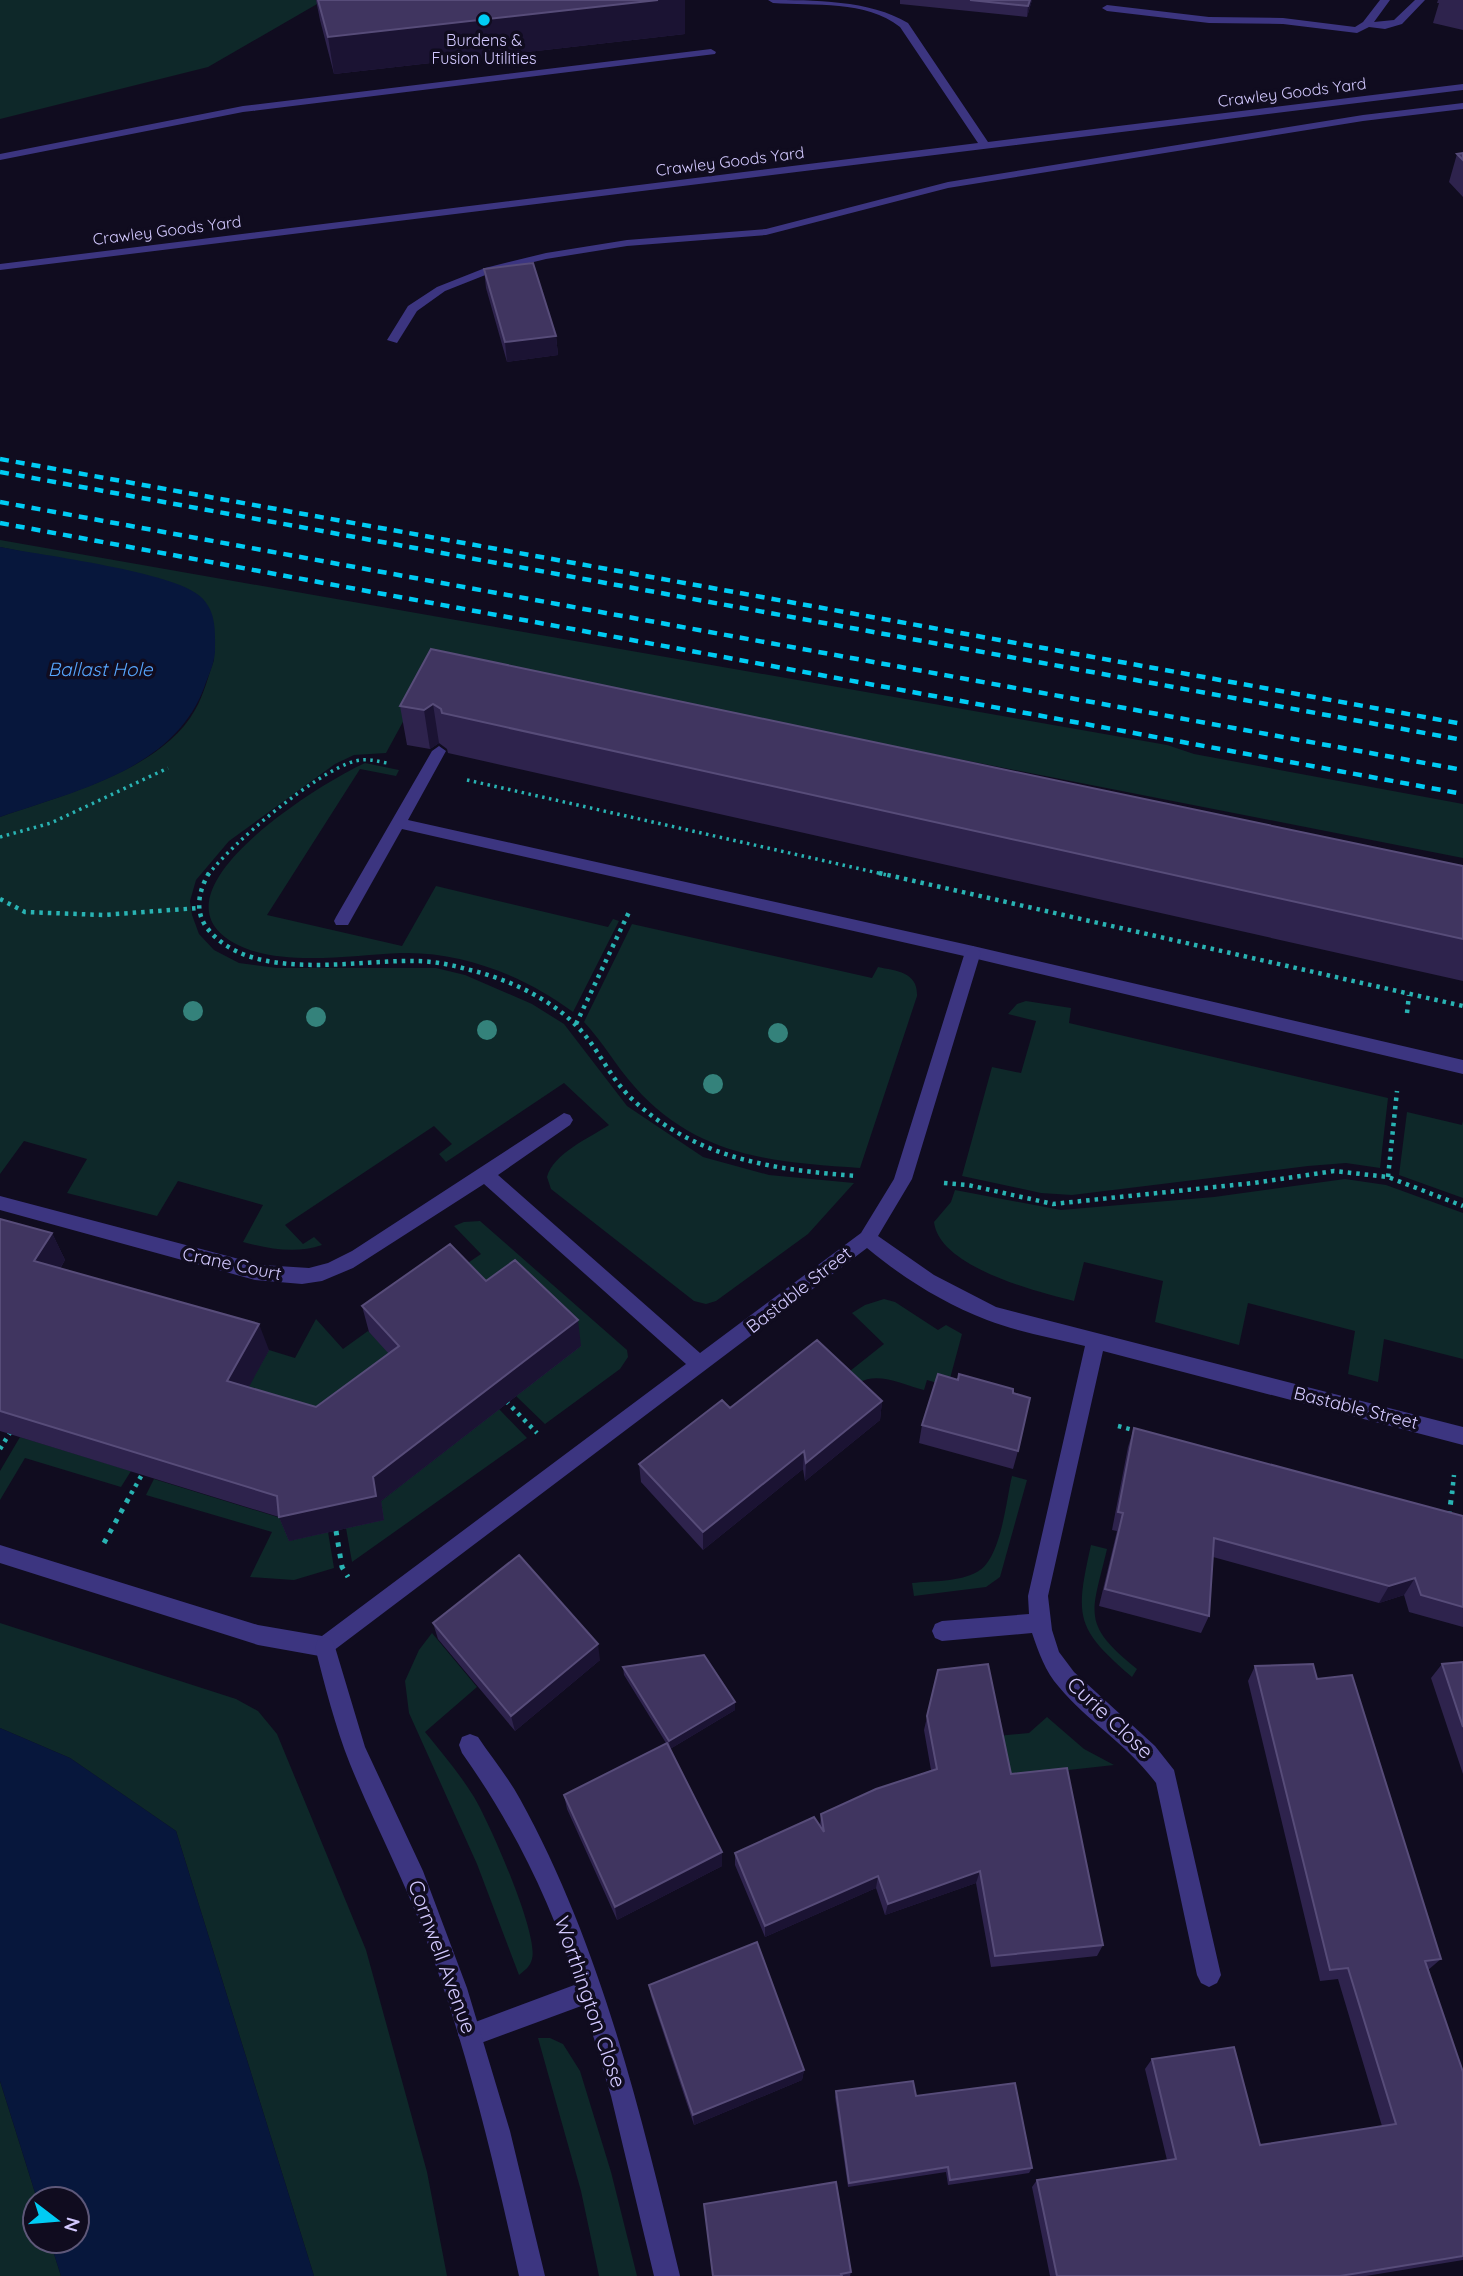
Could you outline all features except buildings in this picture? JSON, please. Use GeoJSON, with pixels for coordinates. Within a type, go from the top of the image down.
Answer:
{"type":"FeatureCollection","features":[{"type":"Feature","properties":{"kind":"street"},"geometry":{"type":"LineString","coordinates":[[773,0],[864,8],[894,16],[904,25],[985,146]]}},
{"type":"Feature","properties":{"kind":"street"},"geometry":{"type":"LineString","coordinates":[[1107,9],[1209,20],[1283,21],[1350,30],[1362,29],[1385,0]]}},
{"type":"Feature","properties":{"kind":"street"},"geometry":{"type":"LineString","coordinates":[[1367,24],[1387,27],[1399,25],[1420,0]]}},
{"type":"Feature","properties":{"kind":"street"},"geometry":{"type":"LineString","coordinates":[[0,157],[243,109],[711,52]]}},
{"type":"Feature","properties":{"kind":"street","name":"Crawley Goods Yard"},"geometry":{"type":"LineString","coordinates":[[0,267],[1463,88]]}},
{"type":"Feature","properties":{"kind":"street"},"geometry":{"type":"LineString","coordinates":[[393,340],[412,309],[441,289],[489,270],[546,256],[627,243],[766,232],[948,185],[1363,118],[1463,106]]}},
{"type":"Feature","properties":{"kind":"street"},"geometry":{"type":"LineString","coordinates":[[342,921],[439,751]]}},
{"type":"Feature","properties":{"kind":"street"},"geometry":{"type":"LineString","coordinates":[[399,822],[973,952],[1463,1067]]}},
{"type":"Feature","properties":{"kind":"street"},"geometry":{"type":"LineString","coordinates":[[867,1238],[888,1209],[903,1179],[973,952]]}},
{"type":"Feature","properties":{"kind":"street","name":"Crane Court"},"geometry":{"type":"LineString","coordinates":[[0,1203],[256,1272],[279,1276],[309,1276],[339,1267],[486,1175],[564,1120]]}},
{"type":"Feature","properties":{"kind":"street"},"geometry":{"type":"LineString","coordinates":[[486,1175],[701,1365]]}},
{"type":"Feature","properties":{"kind":"street","name":"Bastable Street"},"geometry":{"type":"LineString","coordinates":[[325,1647],[867,1238],[899,1266],[964,1302],[993,1314],[1463,1436]]}},
{"type":"Feature","properties":{"kind":"street","name":"Curie Close"},"geometry":{"type":"LineString","coordinates":[[1096,1341],[1038,1596],[1038,1623],[1046,1650],[1072,1688],[1153,1756],[1166,1778],[1209,1975]]}},
{"type":"Feature","properties":{"kind":"street"},"geometry":{"type":"LineString","coordinates":[[0,1554],[258,1635],[325,1647]]}},
{"type":"Feature","properties":{"kind":"street"},"geometry":{"type":"LineString","coordinates":[[942,1632],[1038,1623]]}},
{"type":"Feature","properties":{"kind":"street","name":"Cornwell Avenue"},"geometry":{"type":"LineString","coordinates":[[325,1647],[344,1720],[422,1896],[470,2035],[494,2110],[532,2276]]}},
{"type":"Feature","properties":{"kind":"street","name":"Worthington Close"},"geometry":{"type":"LineString","coordinates":[[470,1745],[511,1805],[543,1872],[589,1991],[612,2056],[667,2276]]}},
{"type":"Feature","properties":{"kind":"street"},"geometry":{"type":"LineString","coordinates":[[470,2035],[589,1991]]}},
{"type":"Feature","properties":{"kind":"path"},"geometry":{"type":"LineString","coordinates":[[1463,1006],[368,759],[345,765],[313,785],[230,850],[206,877],[199,908],[203,923],[215,939],[238,953],[286,962],[415,961],[450,964],[509,984],[576,1024],[626,1094],[677,1133],[730,1160],[765,1166],[968,1185],[1054,1204],[1253,1184],[1334,1171],[1388,1177],[1463,1206]]}},
{"type":"Feature","properties":{"kind":"path"},"geometry":{"type":"LineString","coordinates":[[0,837],[51,823],[168,768]]}},
{"type":"Feature","properties":{"kind":"path"},"geometry":{"type":"LineString","coordinates":[[576,1024],[646,877]]}},
{"type":"Feature","properties":{"kind":"path"},"geometry":{"type":"LineString","coordinates":[[0,899],[25,912],[103,915],[199,908]]}},
{"type":"Feature","properties":{"kind":"path"},"geometry":{"type":"LineString","coordinates":[[1388,1177],[1401,1052]]}},
{"type":"Feature","properties":{"kind":"path"},"geometry":{"type":"LineString","coordinates":[[1080,1416],[1146,1434]]}},
{"type":"Feature","properties":{"kind":"path"},"geometry":{"type":"LineString","coordinates":[[0,1449],[11,1430]]}},
{"type":"Feature","properties":{"kind":"path"},"geometry":{"type":"LineString","coordinates":[[84,1580],[144,1471]]}},
{"type":"Feature","properties":{"kind":"path"},"geometry":{"type":"LineString","coordinates":[[1436,1512],[1456,1518]]}},
{"type":"Feature","properties":{"kind":"green space"},"geometry":{"type":"Polygon","coordinates":[[[0,0],[324,0],[208,67],[0,119],[0,0]]]}},
{"type":"Feature","properties":{"kind":"green space"},"geometry":{"type":"Polygon","coordinates":[[[0,540],[1167,745],[1194,754],[1463,804],[1463,858],[770,722],[423,685],[386,753],[354,755],[335,764],[229,841],[196,880],[190,901],[199,934],[214,950],[239,963],[277,968],[436,968],[465,975],[532,1004],[564,1024],[627,1106],[703,1157],[769,1175],[854,1183],[808,1234],[716,1301],[706,1304],[694,1301],[551,1189],[547,1177],[556,1161],[609,1125],[564,1083],[446,1162],[439,1154],[452,1144],[434,1126],[285,1225],[303,1244],[314,1237],[322,1245],[293,1250],[263,1247],[243,1242],[263,1205],[178,1181],[157,1216],[67,1193],[87,1159],[24,1141],[0,1174],[0,817],[80,790],[135,765],[159,749],[179,731],[195,710],[214,660],[166,581],[0,547],[0,540]]]}},
{"type":"Feature","properties":{"kind":"green space"},"geometry":{"type":"Polygon","coordinates":[[[365,763],[399,770],[396,776],[360,769],[267,915],[402,946],[436,886],[608,927],[613,919],[619,921],[573,1012],[534,987],[469,961],[424,953],[318,958],[275,956],[238,945],[213,924],[210,898],[223,870],[248,842],[313,792],[365,763]]]}},
{"type":"Feature","properties":{"kind":"green space"},"geometry":{"type":"Polygon","coordinates":[[[632,924],[872,978],[878,967],[910,977],[917,996],[860,1168],[767,1158],[710,1142],[683,1128],[658,1110],[634,1086],[584,1022],[632,924]]]}},
{"type":"Feature","properties":{"kind":"green space"},"geometry":{"type":"Polygon","coordinates":[[[1026,1001],[1071,1008],[1069,1023],[1388,1098],[1380,1168],[1346,1163],[1308,1166],[1072,1195],[1041,1193],[962,1176],[992,1067],[1021,1073],[1036,1021],[1008,1014],[1017,1004],[1026,1001]]]}},
{"type":"Feature","properties":{"kind":"green space"},"geometry":{"type":"Polygon","coordinates":[[[1407,1112],[1462,1125],[1463,1121],[1463,1198],[1399,1175],[1407,1112]]]}},
{"type":"Feature","properties":{"kind":"green space"},"geometry":{"type":"Polygon","coordinates":[[[1345,1179],[1386,1185],[1463,1213],[1463,1359],[1384,1339],[1378,1382],[1348,1374],[1355,1331],[1248,1303],[1239,1345],[1155,1322],[1163,1281],[1084,1262],[1074,1301],[1058,1297],[1015,1284],[971,1264],[953,1252],[940,1238],[934,1222],[951,1202],[955,1190],[1061,1210],[1214,1197],[1345,1179]]]}},
{"type":"Feature","properties":{"kind":"green space"},"geometry":{"type":"Polygon","coordinates":[[[480,1221],[627,1350],[628,1357],[620,1369],[545,1424],[516,1396],[456,1271],[481,1254],[454,1226],[480,1221]]]}},
{"type":"Feature","properties":{"kind":"green space"},"geometry":{"type":"Polygon","coordinates":[[[884,1299],[895,1302],[938,1330],[946,1325],[962,1334],[948,1386],[927,1380],[924,1390],[874,1378],[859,1383],[845,1375],[884,1344],[852,1313],[865,1305],[884,1299]]]}},
{"type":"Feature","properties":{"kind":"green space"},"geometry":{"type":"Polygon","coordinates":[[[316,1319],[343,1349],[368,1331],[384,1347],[417,1323],[325,1432],[201,1396],[257,1371],[269,1350],[295,1358],[316,1319]]]}},
{"type":"Feature","properties":{"kind":"green space"},"geometry":{"type":"Polygon","coordinates":[[[499,1409],[527,1438],[352,1562],[346,1528],[383,1520],[381,1501],[499,1409]]]}},
{"type":"Feature","properties":{"kind":"green space"},"geometry":{"type":"Polygon","coordinates":[[[20,1437],[131,1471],[121,1487],[25,1458],[0,1500],[0,1471],[20,1437]]]}},
{"type":"Feature","properties":{"kind":"green space"},"geometry":{"type":"Polygon","coordinates":[[[1012,1476],[1027,1480],[1000,1577],[986,1587],[914,1596],[912,1583],[962,1578],[977,1572],[985,1565],[997,1543],[1012,1476]]]}},
{"type":"Feature","properties":{"kind":"green space"},"geometry":{"type":"Polygon","coordinates":[[[154,1479],[287,1520],[289,1541],[328,1532],[334,1568],[294,1580],[250,1577],[272,1532],[146,1495],[154,1479]]]}},
{"type":"Feature","properties":{"kind":"green space"},"geometry":{"type":"Polygon","coordinates":[[[1091,1545],[1107,1549],[1097,1589],[1095,1616],[1106,1640],[1137,1669],[1132,1677],[1099,1646],[1084,1620],[1083,1589],[1091,1545]]]}},
{"type":"Feature","properties":{"kind":"green space"},"geometry":{"type":"Polygon","coordinates":[[[0,1623],[236,1699],[258,1711],[277,1734],[366,1950],[427,2172],[447,2276],[314,2276],[176,1831],[70,1758],[0,1728],[0,1623]]]}},
{"type":"Feature","properties":{"kind":"green space"},"geometry":{"type":"Polygon","coordinates":[[[432,1633],[477,1687],[425,1732],[474,1797],[521,1903],[532,1946],[532,1959],[519,1975],[477,1864],[409,1713],[405,1681],[419,1650],[432,1633]]]}},
{"type":"Feature","properties":{"kind":"green space"},"geometry":{"type":"Polygon","coordinates":[[[1047,1717],[1084,1749],[1114,1765],[1004,1777],[997,1736],[1029,1733],[1047,1717]]]}},
{"type":"Feature","properties":{"kind":"green space"},"geometry":{"type":"Polygon","coordinates":[[[538,2038],[550,2038],[563,2044],[580,2071],[611,2172],[637,2276],[599,2276],[581,2191],[538,2038]]]}},
{"type":"Feature","properties":{"kind":"green space"},"geometry":{"type":"Polygon","coordinates":[[[0,2081],[33,2185],[21,2185],[21,2255],[54,2255],[61,2276],[0,2276],[0,2081]]]}},
{"type":"Feature","properties":{"kind":"water","name":"Ballast Hole"},"geometry":{"type":"Polygon","coordinates":[[[0,547],[137,572],[187,588],[201,597],[210,609],[214,623],[215,652],[204,688],[189,716],[170,739],[146,758],[89,786],[0,817],[0,547]]]}},
{"type":"Feature","properties":{"kind":"water"},"geometry":{"type":"Polygon","coordinates":[[[0,1728],[70,1758],[176,1831],[314,2276],[61,2276],[54,2255],[91,2255],[91,2185],[33,2185],[0,2081],[0,1728]]]}},
{"type":"Feature","properties":{"kind":"railway"},"geometry":{"type":"LineString","coordinates":[[0,459],[1463,724]]}},
{"type":"Feature","properties":{"kind":"railway"},"geometry":{"type":"LineString","coordinates":[[0,472],[1463,740]]}},
{"type":"Feature","properties":{"kind":"railway"},"geometry":{"type":"LineString","coordinates":[[0,502],[1463,770]]}},
{"type":"Feature","properties":{"kind":"railway"},"geometry":{"type":"LineString","coordinates":[[0,523],[1463,794]]}},
{"type":"Feature","properties":{"kind":"place","name":"Burdens & Fusion Utilities"},"geometry":{"type":"Point","coordinates":[484,20]}}]}
